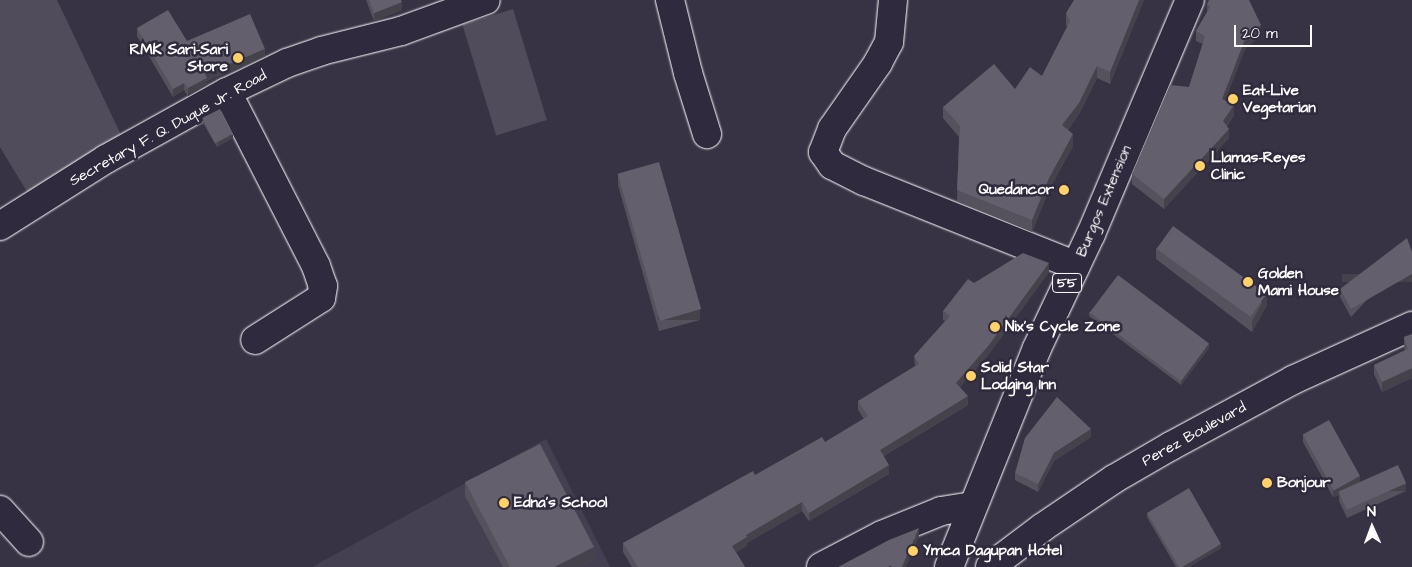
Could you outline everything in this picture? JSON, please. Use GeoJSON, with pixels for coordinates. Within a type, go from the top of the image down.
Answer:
{"type":"FeatureCollection","features":[{"type":"Feature","properties":{"kind":"street","name":"Secretary F. Q. Duque Jr. Road"},"geometry":{"type":"LineString","coordinates":[[0,226],[106,159],[227,92],[287,63],[321,51],[401,31],[486,0]]}},
{"type":"Feature","properties":{"kind":"street"},"geometry":{"type":"LineString","coordinates":[[670,0],[688,73],[707,134]]}},
{"type":"Feature","properties":{"kind":"street"},"geometry":{"type":"LineString","coordinates":[[893,0],[889,42],[878,63],[832,129],[822,152],[832,165],[864,181],[1076,266]]}},
{"type":"Feature","properties":{"kind":"street","name":"Burgos Extension"},"geometry":{"type":"LineString","coordinates":[[949,567],[1037,348],[1076,266],[1190,0]]}},
{"type":"Feature","properties":{"kind":"street"},"geometry":{"type":"LineString","coordinates":[[227,92],[316,266],[323,286],[321,298],[255,340]]}},
{"type":"Feature","properties":{"kind":"street","name":"Perez Boulevard"},"geometry":{"type":"LineString","coordinates":[[990,567],[1043,527],[1114,479],[1293,380],[1412,326]]}},
{"type":"Feature","properties":{"kind":"street"},"geometry":{"type":"LineString","coordinates":[[821,567],[882,534],[941,511],[973,506]]}},
{"type":"Feature","properties":{"kind":"street"},"geometry":{"type":"LineString","coordinates":[[0,510],[29,542]]}},
{"type":"Feature","properties":{"kind":"shaded area"},"geometry":{"type":"Polygon","coordinates":[[[0,0],[57,0],[122,137],[32,200],[0,147],[0,0]]]}},
{"type":"Feature","properties":{"kind":"shaded area"},"geometry":{"type":"Polygon","coordinates":[[[513,9],[547,120],[496,135],[462,24],[513,9]]]}},
{"type":"Feature","properties":{"kind":"shaded area","name":"Edna's School"},"geometry":{"type":"Polygon","coordinates":[[[546,439],[610,567],[312,567],[546,439]]]}},
{"type":"Feature","properties":{"kind":"building"},"geometry":{"type":"Polygon","coordinates":[[[369,0],[401,0],[402,2],[374,13],[369,0]]]}},
{"type":"Feature","properties":{"kind":"building"},"geometry":{"type":"Polygon","coordinates":[[[1074,0],[1139,0],[1110,72],[1097,66],[1079,103],[1062,125],[1073,134],[1049,178],[1032,220],[957,190],[960,126],[943,107],[994,64],[1015,89],[1030,67],[1042,76],[1070,21],[1066,13],[1074,0]]]}},
{"type":"Feature","properties":{"kind":"building"},"geometry":{"type":"Polygon","coordinates":[[[1209,0],[1249,0],[1261,25],[1245,39],[1222,99],[1234,105],[1223,121],[1229,129],[1164,199],[1132,174],[1170,85],[1189,87],[1205,36],[1196,31],[1210,7],[1207,4],[1209,0]]]}},
{"type":"Feature","properties":{"kind":"building"},"geometry":{"type":"Polygon","coordinates":[[[168,10],[187,41],[250,14],[265,49],[205,74],[207,78],[188,88],[184,83],[173,89],[137,28],[168,10]]]}},
{"type":"Feature","properties":{"kind":"building"},"geometry":{"type":"Polygon","coordinates":[[[220,109],[233,134],[215,143],[202,118],[220,109]]]}},
{"type":"Feature","properties":{"kind":"building"},"geometry":{"type":"Polygon","coordinates":[[[659,162],[701,309],[660,321],[618,174],[659,162]]]}},
{"type":"Feature","properties":{"kind":"building"},"geometry":{"type":"Polygon","coordinates":[[[1173,226],[1267,294],[1250,317],[1157,249],[1173,226]]]}},
{"type":"Feature","properties":{"kind":"building"},"geometry":{"type":"Polygon","coordinates":[[[1407,238],[1412,252],[1412,274],[1351,309],[1340,289],[1407,238]]]}},
{"type":"Feature","properties":{"kind":"building"},"geometry":{"type":"Polygon","coordinates":[[[1023,253],[1049,263],[989,345],[956,383],[968,396],[880,450],[889,465],[809,513],[802,502],[746,535],[747,537],[732,546],[745,567],[638,567],[623,543],[753,471],[755,475],[822,437],[825,442],[868,416],[858,401],[919,364],[914,356],[950,316],[943,311],[968,279],[974,283],[1023,253]]]}},
{"type":"Feature","properties":{"kind":"building"},"geometry":{"type":"Polygon","coordinates":[[[1118,275],[1209,344],[1181,381],[1090,313],[1118,275]]]}},
{"type":"Feature","properties":{"kind":"building"},"geometry":{"type":"Polygon","coordinates":[[[1412,334],[1412,368],[1382,382],[1374,365],[1408,349],[1404,337],[1412,334]]]}},
{"type":"Feature","properties":{"kind":"building"},"geometry":{"type":"Polygon","coordinates":[[[1057,397],[1091,429],[1054,453],[1038,484],[1015,473],[1025,438],[1057,397]]]}},
{"type":"Feature","properties":{"kind":"building"},"geometry":{"type":"Polygon","coordinates":[[[1329,420],[1360,476],[1334,491],[1303,435],[1329,420]]]}},
{"type":"Feature","properties":{"kind":"building"},"geometry":{"type":"Polygon","coordinates":[[[540,444],[594,547],[554,567],[510,567],[465,482],[540,444]]]}},
{"type":"Feature","properties":{"kind":"building"},"geometry":{"type":"Polygon","coordinates":[[[1398,465],[1406,483],[1347,510],[1339,491],[1398,465]]]}},
{"type":"Feature","properties":{"kind":"building"},"geometry":{"type":"Polygon","coordinates":[[[1189,488],[1221,544],[1179,567],[1147,513],[1189,488]]]}},
{"type":"Feature","properties":{"kind":"building"},"geometry":{"type":"Polygon","coordinates":[[[919,528],[902,567],[838,567],[889,540],[919,528]]]}},
{"type":"Feature","properties":{"kind":"place","name":"RMK Sari-Sari Store"},"geometry":{"type":"Point","coordinates":[238,58]}},
{"type":"Feature","properties":{"kind":"place","name":"Eat-Live Vegetarian"},"geometry":{"type":"Point","coordinates":[1233,99]}},
{"type":"Feature","properties":{"kind":"place","name":"Llamas-Reyes Clinic"},"geometry":{"type":"Point","coordinates":[1200,166]}},
{"type":"Feature","properties":{"kind":"place","name":"Quedancor"},"geometry":{"type":"Point","coordinates":[1064,190]}},
{"type":"Feature","properties":{"kind":"place","name":"Golden Mami House"},"geometry":{"type":"Point","coordinates":[1248,282]}},
{"type":"Feature","properties":{"kind":"place","name":"Nix's Cycle Zone"},"geometry":{"type":"Point","coordinates":[995,327]}},
{"type":"Feature","properties":{"kind":"place","name":"Solid Star Lodging Inn"},"geometry":{"type":"Point","coordinates":[971,376]}},
{"type":"Feature","properties":{"kind":"place","name":"Bonjour"},"geometry":{"type":"Point","coordinates":[1267,483]}},
{"type":"Feature","properties":{"kind":"place","name":"Edna's School"},"geometry":{"type":"Point","coordinates":[504,503]}},
{"type":"Feature","properties":{"kind":"place","name":"Ymca Dagupan Hotel"},"geometry":{"type":"Point","coordinates":[913,551]}}]}
